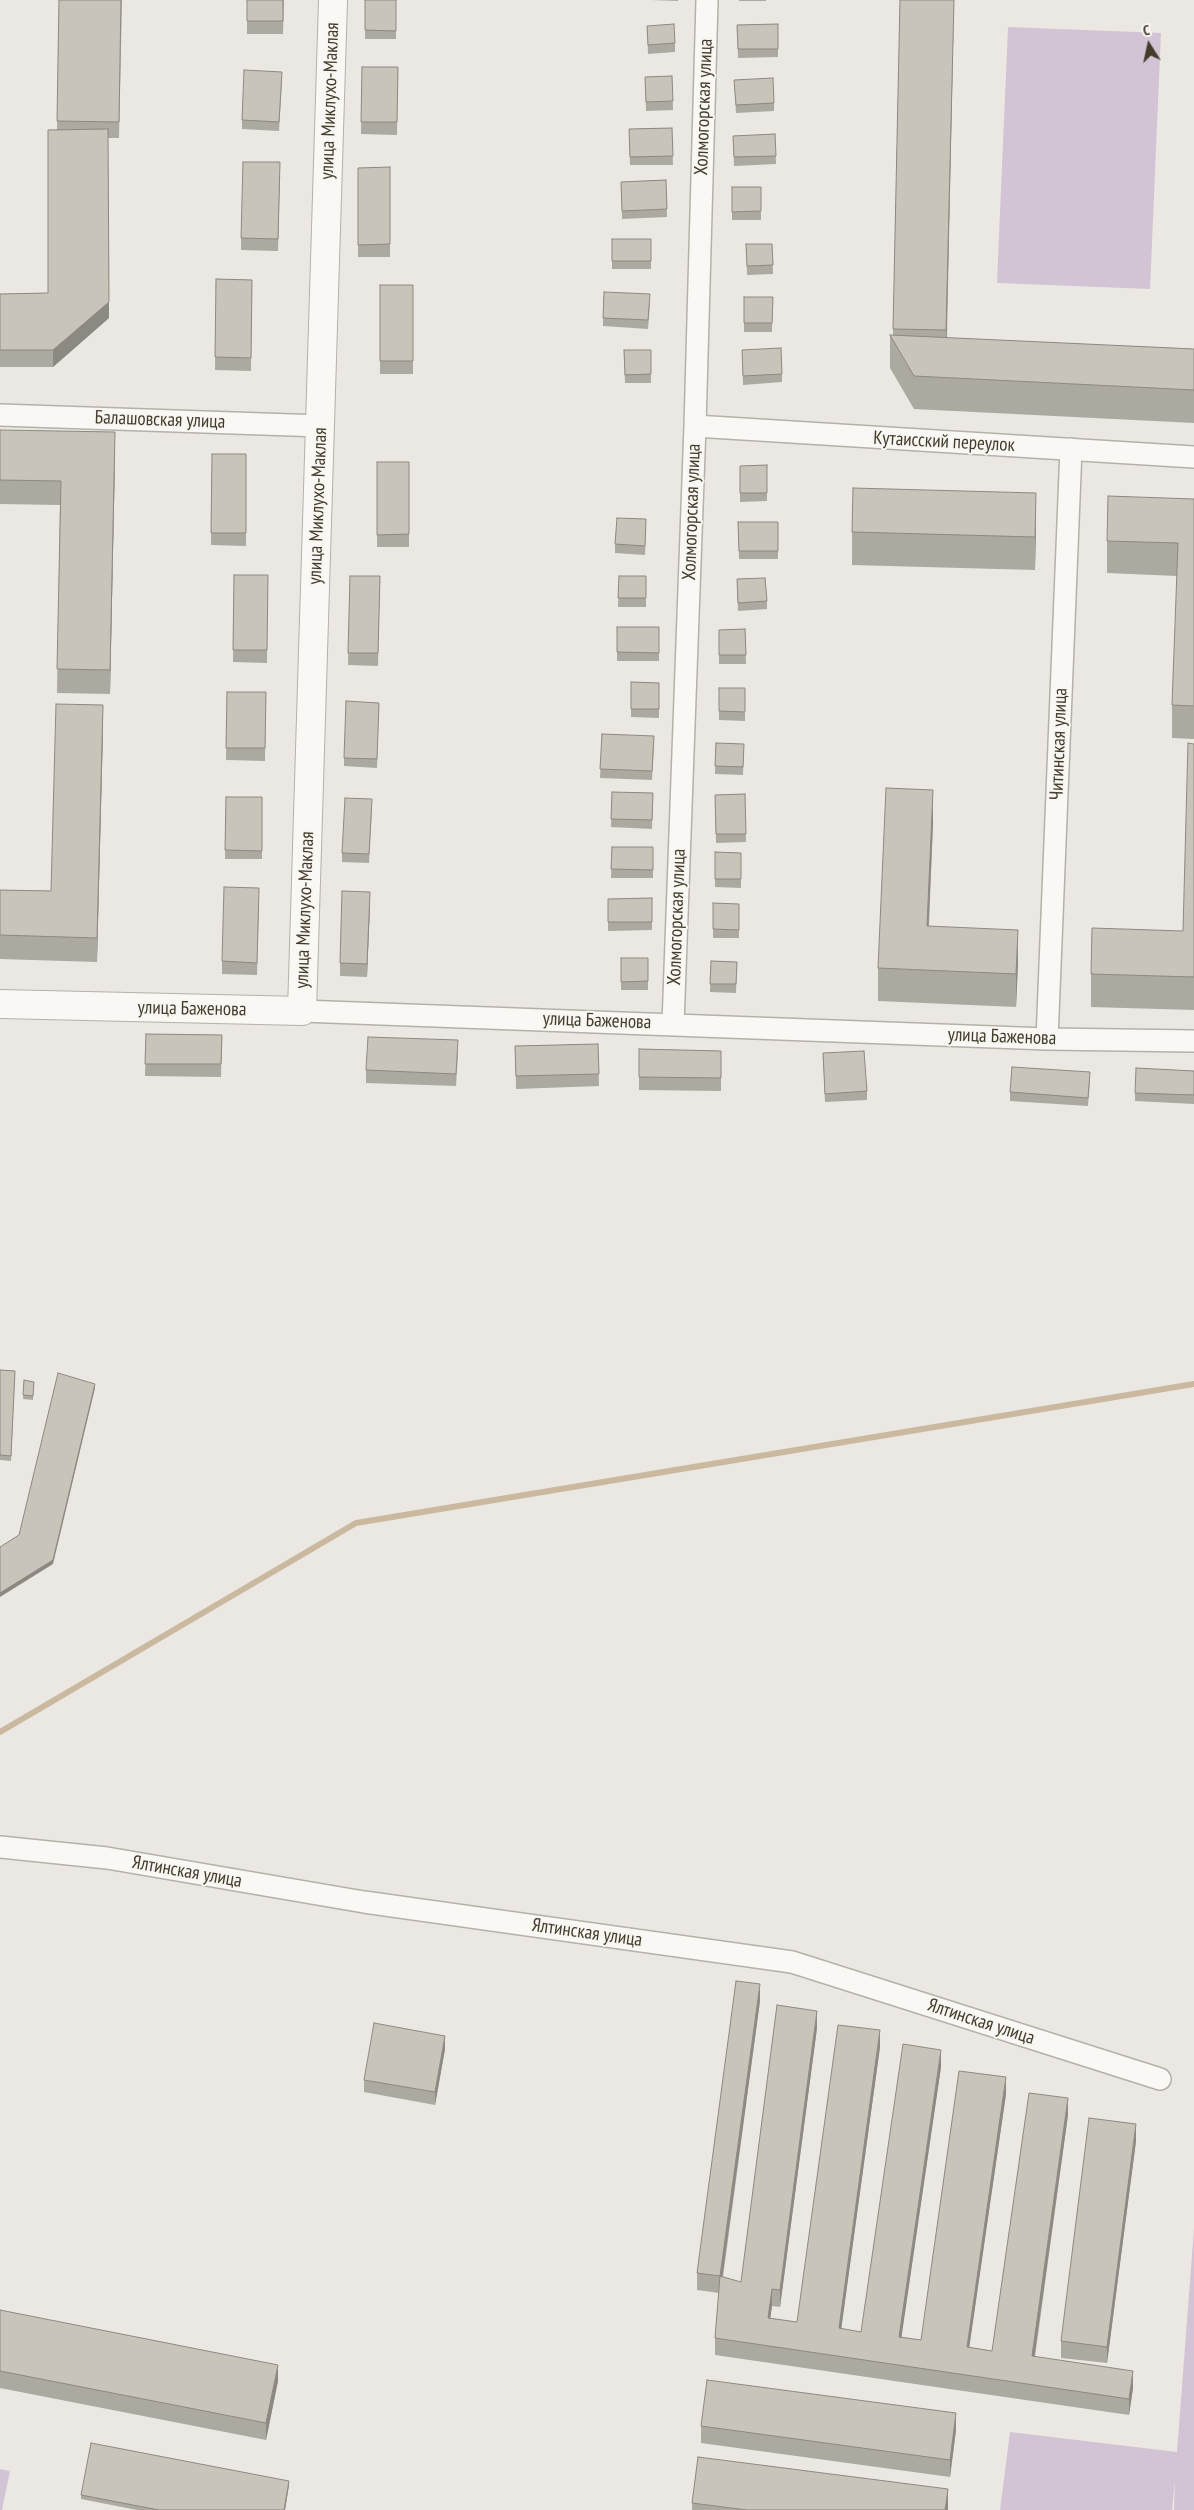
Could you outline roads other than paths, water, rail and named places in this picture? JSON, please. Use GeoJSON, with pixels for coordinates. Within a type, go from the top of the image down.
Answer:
{"type":"FeatureCollection","features":[{"type":"Feature","properties":{"kind":"street","name":"улица Миклухо-Маклая"},"geometry":{"type":"LineString","coordinates":[[302,1011],[333,0]]}},
{"type":"Feature","properties":{"kind":"street","name":"Холмогорская улица"},"geometry":{"type":"LineString","coordinates":[[673,1024],[695,426],[707,0]]}},
{"type":"Feature","properties":{"kind":"street","name":"Балашовская улица"},"geometry":{"type":"LineString","coordinates":[[0,415],[320,426]]}},
{"type":"Feature","properties":{"kind":"street","name":"Кутаисский переулок"},"geometry":{"type":"LineString","coordinates":[[695,426],[1194,457]]}},
{"type":"Feature","properties":{"kind":"street","name":"Читинская улица"},"geometry":{"type":"LineString","coordinates":[[1046,1039],[1071,449]]}},
{"type":"Feature","properties":{"kind":"street","name":"улица Баженова"},"geometry":{"type":"LineString","coordinates":[[0,1004],[302,1011],[1046,1039],[1194,1041]]}},
{"type":"Feature","properties":{"kind":"street","name":"Ялтинская улица"},"geometry":{"type":"LineString","coordinates":[[0,1847],[107,1858],[364,1902],[792,1962],[1160,2079]]}},
{"type":"Feature","properties":{"kind":"waterway"},"geometry":{"type":"LineString","coordinates":[[0,1732],[356,1523],[1194,1384]]}}]}
